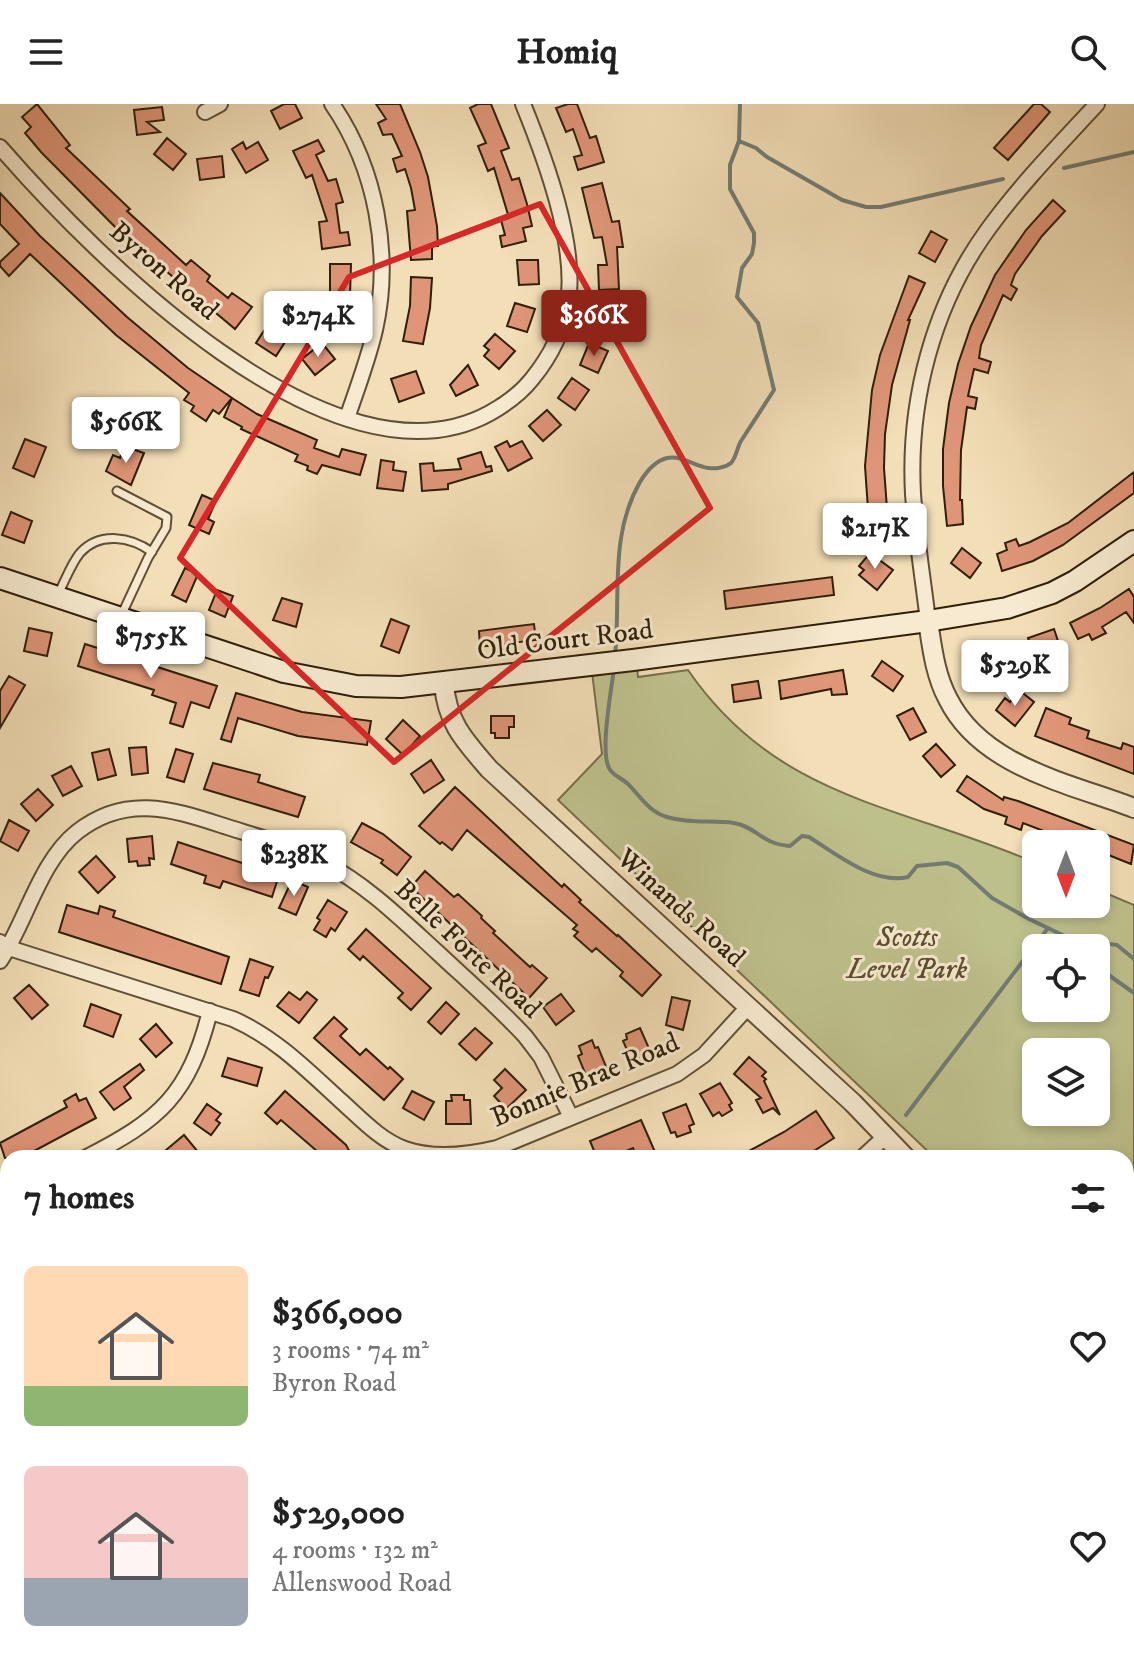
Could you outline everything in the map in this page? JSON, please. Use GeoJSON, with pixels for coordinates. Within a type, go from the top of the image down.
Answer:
{"type":"FeatureCollection","features":[{"type":"Feature","properties":{"kind":"main road","name":"Old Court Road"},"geometry":{"type":"LineString","coordinates":[[1,582],[307,677],[379,687],[444,684],[1007,608],[1052,593],[1095,569],[1134,541]]}},
{"type":"Feature","properties":{"kind":"street"},"geometry":{"type":"LineString","coordinates":[[205,112],[220,104]]}},
{"type":"Feature","properties":{"kind":"street"},"geometry":{"type":"LineString","coordinates":[[332,104],[363,165],[373,195],[382,260],[375,328],[347,418]]}},
{"type":"Feature","properties":{"kind":"street","name":"Byron Road"},"geometry":{"type":"LineString","coordinates":[[0,147],[112,263],[205,341],[278,388],[347,418],[379,428],[412,433],[442,431],[475,421],[505,405],[527,385],[547,361],[560,333],[568,302],[568,265],[560,215],[523,104]]}},
{"type":"Feature","properties":{"kind":"street"},"geometry":{"type":"LineString","coordinates":[[1097,104],[987,230],[947,298],[924,368],[916,414],[913,455],[916,523],[928,621],[939,678],[948,699],[977,737],[1018,764],[1134,808]]}},
{"type":"Feature","properties":{"kind":"street","name":"Winands Road"},"geometry":{"type":"LineString","coordinates":[[444,684],[449,715],[489,769],[853,1103],[899,1150]]}},
{"type":"Feature","properties":{"kind":"street","name":"Belle Forte Road"},"geometry":{"type":"LineString","coordinates":[[0,961],[5,945],[50,866],[61,848],[76,833],[95,820],[136,808],[182,812],[286,846],[321,861],[383,903],[525,1036],[541,1057],[571,1117]]}},
{"type":"Feature","properties":{"kind":"street","name":"Bonnie Brae Road"},"geometry":{"type":"LineString","coordinates":[[5,945],[254,1028],[399,1150]]}},
{"type":"Feature","properties":{"kind":"street","name":"Bonnie Brae Road"},"geometry":{"type":"LineString","coordinates":[[489,1150],[692,1066],[748,1007]]}},
{"type":"Feature","properties":{"kind":"street"},"geometry":{"type":"LineString","coordinates":[[100,1150],[129,1135],[168,1103],[195,1062],[210,1011]]}},
{"type":"Feature","properties":{"kind":"street"},"geometry":{"type":"LineString","coordinates":[[871,1150],[886,1136]]}},
{"type":"Feature","properties":{"kind":"lane"},"geometry":{"type":"LineString","coordinates":[[117,491],[167,517],[166,528],[120,618]]}},
{"type":"Feature","properties":{"kind":"lane"},"geometry":{"type":"LineString","coordinates":[[57,597],[80,554],[89,546],[110,538],[124,537],[152,552]]}},
{"type":"Feature","properties":{"kind":"highlighted area"},"geometry":{"type":"Polygon","coordinates":[[[540,204],[710,508],[394,762],[180,558],[349,277],[540,204]]]}},
{"type":"Feature","properties":{"kind":"green space","name":"Scotts Level Park"},"geometry":{"type":"Polygon","coordinates":[[[637,667],[638,677],[688,670],[723,714],[762,747],[802,773],[846,794],[1022,857],[1022,918],[1110,918],[1110,895],[1134,905],[1134,1150],[927,1150],[558,800],[602,754],[592,672],[637,667]]]}},
{"type":"Feature","properties":{"kind":"building"},"geometry":{"type":"Polygon","coordinates":[[[37,104],[70,145],[66,148],[130,209],[127,211],[186,265],[191,260],[210,276],[207,281],[228,298],[232,293],[252,307],[235,329],[122,234],[41,152],[25,133],[31,127],[22,117],[37,104]]]}},
{"type":"Feature","properties":{"kind":"building"},"geometry":{"type":"Polygon","coordinates":[[[284,104],[295,104],[302,118],[280,129],[271,111],[284,104]]]}},
{"type":"Feature","properties":{"kind":"building"},"geometry":{"type":"Polygon","coordinates":[[[376,104],[400,104],[420,152],[437,226],[438,246],[432,246],[432,259],[411,260],[407,211],[415,210],[411,188],[405,169],[397,172],[393,159],[402,156],[392,134],[383,135],[378,123],[386,119],[376,104]]]}},
{"type":"Feature","properties":{"kind":"building"},"geometry":{"type":"Polygon","coordinates":[[[478,104],[491,104],[509,148],[501,151],[512,180],[519,178],[532,226],[523,228],[526,241],[502,247],[500,236],[505,235],[501,220],[509,218],[494,168],[488,171],[478,146],[486,143],[470,108],[478,104]]]}},
{"type":"Feature","properties":{"kind":"building"},"geometry":{"type":"Polygon","coordinates":[[[577,104],[590,138],[596,136],[604,162],[578,170],[574,157],[582,155],[573,129],[566,132],[556,108],[577,104]]]}},
{"type":"Feature","properties":{"kind":"building"},"geometry":{"type":"Polygon","coordinates":[[[1034,104],[1041,104],[1050,112],[1008,160],[994,148],[1034,104]]]}},
{"type":"Feature","properties":{"kind":"building"},"geometry":{"type":"Polygon","coordinates":[[[162,107],[164,120],[147,122],[160,132],[137,135],[134,110],[162,107]]]}},
{"type":"Feature","properties":{"kind":"building"},"geometry":{"type":"Polygon","coordinates":[[[167,138],[186,154],[173,170],[154,154],[167,138]]]}},
{"type":"Feature","properties":{"kind":"building"},"geometry":{"type":"Polygon","coordinates":[[[318,140],[324,151],[316,155],[328,181],[336,179],[343,202],[336,204],[340,233],[348,232],[350,245],[322,249],[319,222],[327,221],[312,175],[306,178],[293,151],[318,140]]]}},
{"type":"Feature","properties":{"kind":"building"},"geometry":{"type":"Polygon","coordinates":[[[243,142],[246,149],[258,142],[268,160],[246,173],[232,149],[243,142]]]}},
{"type":"Feature","properties":{"kind":"building"},"geometry":{"type":"Polygon","coordinates":[[[222,156],[224,177],[200,180],[197,159],[222,156]]]}},
{"type":"Feature","properties":{"kind":"building"},"geometry":{"type":"Polygon","coordinates":[[[602,183],[612,222],[619,221],[623,247],[617,247],[619,289],[599,290],[598,265],[607,265],[602,237],[594,238],[582,188],[602,183]]]}},
{"type":"Feature","properties":{"kind":"building"},"geometry":{"type":"Polygon","coordinates":[[[0,193],[40,236],[127,317],[188,368],[232,398],[219,414],[213,410],[206,421],[191,411],[194,406],[184,400],[189,393],[116,335],[30,254],[9,276],[0,262],[19,244],[0,224],[0,193]]]}},
{"type":"Feature","properties":{"kind":"building"},"geometry":{"type":"Polygon","coordinates":[[[1053,200],[1065,211],[1042,236],[1015,274],[1011,285],[1017,289],[1011,300],[1003,295],[981,345],[979,358],[991,362],[988,373],[974,369],[968,396],[977,398],[975,409],[967,407],[961,450],[963,524],[947,526],[943,449],[958,364],[971,326],[995,275],[1026,230],[1053,200]]]}},
{"type":"Feature","properties":{"kind":"building"},"geometry":{"type":"Polygon","coordinates":[[[931,231],[947,240],[935,262],[919,253],[931,231]]]}},
{"type":"Feature","properties":{"kind":"building"},"geometry":{"type":"Polygon","coordinates":[[[517,260],[538,260],[539,284],[519,285],[517,260]]]}},
{"type":"Feature","properties":{"kind":"building"},"geometry":{"type":"Polygon","coordinates":[[[330,264],[351,264],[344,330],[324,326],[330,303],[330,264]]]}},
{"type":"Feature","properties":{"kind":"building"},"geometry":{"type":"Polygon","coordinates":[[[909,276],[925,283],[908,320],[892,385],[885,434],[889,536],[870,538],[865,466],[872,390],[880,355],[909,276]]]}},
{"type":"Feature","properties":{"kind":"building"},"geometry":{"type":"Polygon","coordinates":[[[411,277],[432,278],[423,344],[403,341],[410,306],[411,277]]]}},
{"type":"Feature","properties":{"kind":"building"},"geometry":{"type":"Polygon","coordinates":[[[515,303],[535,309],[527,332],[507,326],[515,303]]]}},
{"type":"Feature","properties":{"kind":"building"},"geometry":{"type":"Polygon","coordinates":[[[606,306],[625,309],[621,334],[593,330],[595,317],[604,318],[606,306]]]}},
{"type":"Feature","properties":{"kind":"building"},"geometry":{"type":"Polygon","coordinates":[[[267,326],[287,339],[276,356],[256,343],[267,326]]]}},
{"type":"Feature","properties":{"kind":"building"},"geometry":{"type":"Polygon","coordinates":[[[495,334],[515,351],[499,369],[484,356],[489,350],[484,346],[495,334]]]}},
{"type":"Feature","properties":{"kind":"building"},"geometry":{"type":"Polygon","coordinates":[[[322,343],[335,359],[315,375],[302,359],[322,343]]]}},
{"type":"Feature","properties":{"kind":"building"},"geometry":{"type":"Polygon","coordinates":[[[589,343],[608,351],[598,373],[580,365],[589,343]]]}},
{"type":"Feature","properties":{"kind":"building"},"geometry":{"type":"Polygon","coordinates":[[[468,365],[478,385],[456,396],[450,385],[468,365]]]}},
{"type":"Feature","properties":{"kind":"building"},"geometry":{"type":"Polygon","coordinates":[[[416,371],[424,393],[399,402],[391,379],[416,371]]]}},
{"type":"Feature","properties":{"kind":"building"},"geometry":{"type":"Polygon","coordinates":[[[572,378],[589,390],[575,410],[558,398],[572,378]]]}},
{"type":"Feature","properties":{"kind":"building"},"geometry":{"type":"Polygon","coordinates":[[[232,398],[257,414],[317,440],[314,448],[339,457],[342,449],[366,455],[360,475],[322,465],[317,474],[307,470],[308,466],[295,461],[298,455],[241,429],[224,417],[232,398]]]}},
{"type":"Feature","properties":{"kind":"building"},"geometry":{"type":"Polygon","coordinates":[[[547,410],[561,425],[543,441],[529,426],[547,410]]]}},
{"type":"Feature","properties":{"kind":"building"},"geometry":{"type":"Polygon","coordinates":[[[25,439],[46,447],[34,477],[13,468],[25,439]]]}},
{"type":"Feature","properties":{"kind":"building"},"geometry":{"type":"Polygon","coordinates":[[[507,441],[510,447],[522,441],[532,458],[508,471],[495,447],[507,441]]]}},
{"type":"Feature","properties":{"kind":"building"},"geometry":{"type":"Polygon","coordinates":[[[124,446],[144,453],[131,485],[106,471],[113,455],[120,458],[124,446]]]}},
{"type":"Feature","properties":{"kind":"building"},"geometry":{"type":"Polygon","coordinates":[[[481,452],[486,467],[491,466],[492,471],[448,484],[448,489],[422,491],[420,464],[433,463],[434,471],[461,469],[458,459],[481,452]]]}},
{"type":"Feature","properties":{"kind":"building"},"geometry":{"type":"Polygon","coordinates":[[[381,460],[394,462],[393,470],[406,472],[403,491],[377,488],[381,460]]]}},
{"type":"Feature","properties":{"kind":"building"},"geometry":{"type":"Polygon","coordinates":[[[1134,472],[1134,493],[1063,545],[1033,561],[1002,571],[997,554],[1007,550],[1005,543],[1016,539],[1019,546],[1068,523],[1134,472]]]}},
{"type":"Feature","properties":{"kind":"building"},"geometry":{"type":"Polygon","coordinates":[[[202,495],[216,501],[208,519],[214,522],[209,534],[189,525],[202,495]]]}},
{"type":"Feature","properties":{"kind":"building"},"geometry":{"type":"Polygon","coordinates":[[[11,512],[32,521],[24,543],[2,535],[11,512]]]}},
{"type":"Feature","properties":{"kind":"building"},"geometry":{"type":"Polygon","coordinates":[[[962,548],[981,563],[970,578],[951,563],[962,548]]]}},
{"type":"Feature","properties":{"kind":"building"},"geometry":{"type":"Polygon","coordinates":[[[870,553],[893,570],[877,590],[859,575],[864,570],[859,566],[870,553]]]}},
{"type":"Feature","properties":{"kind":"building"},"geometry":{"type":"Polygon","coordinates":[[[185,568],[198,574],[186,602],[172,595],[185,568]]]}},
{"type":"Feature","properties":{"kind":"building"},"geometry":{"type":"Polygon","coordinates":[[[832,577],[834,595],[726,609],[724,591],[832,577]]]}},
{"type":"Feature","properties":{"kind":"building"},"geometry":{"type":"Polygon","coordinates":[[[1129,589],[1134,597],[1134,623],[1126,612],[1102,627],[1106,633],[1092,640],[1089,634],[1078,639],[1070,623],[1129,589]]]}},
{"type":"Feature","properties":{"kind":"building"},"geometry":{"type":"Polygon","coordinates":[[[217,590],[233,596],[225,617],[209,610],[217,590]]]}},
{"type":"Feature","properties":{"kind":"building"},"geometry":{"type":"Polygon","coordinates":[[[282,598],[302,604],[296,627],[273,620],[282,598]]]}},
{"type":"Feature","properties":{"kind":"building"},"geometry":{"type":"Polygon","coordinates":[[[391,619],[409,626],[399,653],[381,646],[391,619]]]}},
{"type":"Feature","properties":{"kind":"building"},"geometry":{"type":"Polygon","coordinates":[[[534,624],[536,640],[480,647],[479,631],[534,624]]]}},
{"type":"Feature","properties":{"kind":"building"},"geometry":{"type":"Polygon","coordinates":[[[29,628],[52,633],[47,656],[24,651],[29,628]]]}},
{"type":"Feature","properties":{"kind":"building"},"geometry":{"type":"Polygon","coordinates":[[[1054,629],[1060,647],[1034,655],[1028,638],[1054,629]]]}},
{"type":"Feature","properties":{"kind":"building"},"geometry":{"type":"Polygon","coordinates":[[[85,644],[217,686],[209,708],[191,702],[183,727],[170,723],[176,703],[152,695],[154,690],[78,666],[85,644]]]}},
{"type":"Feature","properties":{"kind":"building"},"geometry":{"type":"Polygon","coordinates":[[[987,648],[1019,673],[986,663],[993,669],[984,681],[970,670],[987,648]]]}},
{"type":"Feature","properties":{"kind":"building"},"geometry":{"type":"Polygon","coordinates":[[[882,661],[903,676],[893,691],[872,676],[882,661]]]}},
{"type":"Feature","properties":{"kind":"building"},"geometry":{"type":"Polygon","coordinates":[[[843,670],[847,694],[832,695],[831,689],[781,699],[779,681],[843,670]]]}},
{"type":"Feature","properties":{"kind":"building"},"geometry":{"type":"Polygon","coordinates":[[[9,676],[25,685],[0,728],[0,691],[9,676]]]}},
{"type":"Feature","properties":{"kind":"building"},"geometry":{"type":"Polygon","coordinates":[[[758,681],[761,698],[734,702],[732,685],[758,681]]]}},
{"type":"Feature","properties":{"kind":"building"},"geometry":{"type":"Polygon","coordinates":[[[1019,690],[1034,702],[1015,726],[996,710],[1005,698],[1010,702],[1019,690]]]}},
{"type":"Feature","properties":{"kind":"building"},"geometry":{"type":"Polygon","coordinates":[[[236,693],[302,712],[371,721],[367,745],[298,736],[238,718],[231,742],[221,739],[236,693]]]}},
{"type":"Feature","properties":{"kind":"building"},"geometry":{"type":"Polygon","coordinates":[[[913,708],[926,732],[910,740],[897,716],[913,708]]]}},
{"type":"Feature","properties":{"kind":"building"},"geometry":{"type":"Polygon","coordinates":[[[1046,708],[1071,718],[1069,724],[1089,731],[1087,738],[1121,749],[1123,743],[1134,747],[1134,774],[1035,736],[1046,708]]]}},
{"type":"Feature","properties":{"kind":"building"},"geometry":{"type":"Polygon","coordinates":[[[491,716],[514,716],[514,727],[509,727],[509,738],[495,738],[495,733],[491,733],[491,716]]]}},
{"type":"Feature","properties":{"kind":"building"},"geometry":{"type":"Polygon","coordinates":[[[403,720],[420,736],[403,755],[386,739],[403,720]]]}},
{"type":"Feature","properties":{"kind":"building"},"geometry":{"type":"Polygon","coordinates":[[[936,744],[955,765],[941,777],[923,756],[936,744]]]}},
{"type":"Feature","properties":{"kind":"building"},"geometry":{"type":"Polygon","coordinates":[[[146,747],[148,773],[132,775],[129,748],[146,747]]]}},
{"type":"Feature","properties":{"kind":"building"},"geometry":{"type":"Polygon","coordinates":[[[109,749],[116,775],[98,780],[92,753],[109,749]]]}},
{"type":"Feature","properties":{"kind":"building"},"geometry":{"type":"Polygon","coordinates":[[[176,749],[193,754],[184,782],[167,777],[176,749]]]}},
{"type":"Feature","properties":{"kind":"building"},"geometry":{"type":"Polygon","coordinates":[[[431,760],[444,780],[424,793],[411,774],[431,760]]]}},
{"type":"Feature","properties":{"kind":"building"},"geometry":{"type":"Polygon","coordinates":[[[213,763],[260,775],[258,782],[305,797],[298,817],[204,789],[213,763]]]}},
{"type":"Feature","properties":{"kind":"building"},"geometry":{"type":"Polygon","coordinates":[[[71,766],[82,786],[63,796],[52,776],[71,766]]]}},
{"type":"Feature","properties":{"kind":"building"},"geometry":{"type":"Polygon","coordinates":[[[967,776],[1003,800],[1004,797],[1018,801],[1094,830],[1041,830],[1023,823],[1021,830],[1005,824],[1007,817],[984,809],[957,791],[967,776]]]}},
{"type":"Feature","properties":{"kind":"building"},"geometry":{"type":"Polygon","coordinates":[[[455,787],[661,975],[642,996],[620,976],[623,972],[596,948],[592,952],[574,936],[578,932],[573,929],[577,925],[467,830],[452,850],[419,826],[455,787]]]}},
{"type":"Feature","properties":{"kind":"building"},"geometry":{"type":"Polygon","coordinates":[[[38,789],[53,805],[36,821],[21,804],[38,789]]]}},
{"type":"Feature","properties":{"kind":"building"},"geometry":{"type":"Polygon","coordinates":[[[9,820],[29,831],[18,851],[0,841],[9,820]]]}},
{"type":"Feature","properties":{"kind":"building"},"geometry":{"type":"Polygon","coordinates":[[[362,823],[383,834],[411,857],[397,875],[381,863],[383,860],[351,842],[362,823]]]}},
{"type":"Feature","properties":{"kind":"building"},"geometry":{"type":"Polygon","coordinates":[[[152,836],[154,859],[149,858],[150,865],[138,866],[137,861],[129,862],[127,839],[152,836]]]}},
{"type":"Feature","properties":{"kind":"building"},"geometry":{"type":"Polygon","coordinates":[[[1110,836],[1134,845],[1131,864],[1110,856],[1110,836]]]}},
{"type":"Feature","properties":{"kind":"building"},"geometry":{"type":"Polygon","coordinates":[[[178,842],[279,875],[272,897],[223,881],[220,888],[204,883],[206,876],[171,864],[178,842]]]}},
{"type":"Feature","properties":{"kind":"building"},"geometry":{"type":"Polygon","coordinates":[[[96,856],[115,877],[98,893],[79,872],[96,856]]]}},
{"type":"Feature","properties":{"kind":"building"},"geometry":{"type":"Polygon","coordinates":[[[425,871],[454,897],[458,894],[482,916],[495,931],[493,933],[530,967],[532,965],[547,978],[529,998],[411,887],[425,871]]]}},
{"type":"Feature","properties":{"kind":"building"},"geometry":{"type":"Polygon","coordinates":[[[292,880],[308,887],[296,915],[279,908],[292,880]]]}},
{"type":"Feature","properties":{"kind":"building"},"geometry":{"type":"Polygon","coordinates":[[[328,900],[347,912],[335,931],[331,928],[326,937],[314,930],[328,900]]]}},
{"type":"Feature","properties":{"kind":"building"},"geometry":{"type":"Polygon","coordinates":[[[67,905],[98,914],[100,906],[115,911],[113,917],[229,957],[221,984],[59,932],[67,905]]]}},
{"type":"Feature","properties":{"kind":"building"},"geometry":{"type":"Polygon","coordinates":[[[366,929],[431,988],[411,1010],[398,998],[403,993],[363,956],[360,960],[348,949],[366,929]]]}},
{"type":"Feature","properties":{"kind":"building"},"geometry":{"type":"Polygon","coordinates":[[[250,959],[273,967],[268,978],[265,977],[259,996],[240,990],[250,959]]]}},
{"type":"Feature","properties":{"kind":"building"},"geometry":{"type":"Polygon","coordinates":[[[29,985],[48,1005],[32,1019],[14,998],[29,985]]]}},
{"type":"Feature","properties":{"kind":"building"},"geometry":{"type":"Polygon","coordinates":[[[289,992],[300,1000],[307,992],[317,1000],[299,1023],[277,1006],[289,992]]]}},
{"type":"Feature","properties":{"kind":"building"},"geometry":{"type":"Polygon","coordinates":[[[561,994],[574,1011],[556,1025],[543,1007],[561,994]]]}},
{"type":"Feature","properties":{"kind":"building"},"geometry":{"type":"Polygon","coordinates":[[[672,997],[690,1001],[683,1030],[666,1025],[672,997]]]}},
{"type":"Feature","properties":{"kind":"building"},"geometry":{"type":"Polygon","coordinates":[[[446,1002],[459,1014],[441,1034],[428,1022],[446,1002]]]}},
{"type":"Feature","properties":{"kind":"building"},"geometry":{"type":"Polygon","coordinates":[[[91,1004],[121,1015],[113,1037],[84,1026],[91,1004]]]}},
{"type":"Feature","properties":{"kind":"building"},"geometry":{"type":"Polygon","coordinates":[[[334,1017],[347,1029],[340,1036],[360,1055],[366,1049],[403,1079],[384,1100],[314,1038],[334,1017]]]}},
{"type":"Feature","properties":{"kind":"building"},"geometry":{"type":"Polygon","coordinates":[[[156,1024],[172,1043],[156,1057],[140,1039],[156,1024]]]}},
{"type":"Feature","properties":{"kind":"building"},"geometry":{"type":"Polygon","coordinates":[[[475,1028],[492,1043],[476,1060],[459,1044],[475,1028]]]}},
{"type":"Feature","properties":{"kind":"building"},"geometry":{"type":"Polygon","coordinates":[[[640,1028],[651,1053],[632,1061],[623,1041],[627,1039],[626,1034],[640,1028]]]}},
{"type":"Feature","properties":{"kind":"building"},"geometry":{"type":"Polygon","coordinates":[[[592,1040],[607,1069],[587,1078],[578,1056],[582,1054],[579,1046],[592,1040]]]}},
{"type":"Feature","properties":{"kind":"building"},"geometry":{"type":"Polygon","coordinates":[[[749,1057],[766,1072],[762,1076],[780,1115],[773,1108],[763,1113],[756,1100],[761,1098],[734,1074],[749,1057]]]}},
{"type":"Feature","properties":{"kind":"building"},"geometry":{"type":"Polygon","coordinates":[[[228,1058],[262,1068],[257,1086],[222,1076],[228,1058]]]}},
{"type":"Feature","properties":{"kind":"building"},"geometry":{"type":"Polygon","coordinates":[[[140,1064],[144,1070],[124,1087],[131,1098],[114,1110],[100,1092],[140,1064]]]}},
{"type":"Feature","properties":{"kind":"building"},"geometry":{"type":"Polygon","coordinates":[[[505,1069],[526,1090],[506,1109],[494,1096],[502,1088],[494,1080],[505,1069]]]}},
{"type":"Feature","properties":{"kind":"building"},"geometry":{"type":"Polygon","coordinates":[[[720,1083],[732,1103],[729,1105],[732,1110],[722,1116],[719,1112],[713,1116],[700,1094],[720,1083]]]}},
{"type":"Feature","properties":{"kind":"building"},"geometry":{"type":"Polygon","coordinates":[[[285,1091],[349,1150],[316,1150],[281,1120],[277,1124],[265,1113],[285,1091]]]}},
{"type":"Feature","properties":{"kind":"building"},"geometry":{"type":"Polygon","coordinates":[[[412,1091],[434,1102],[424,1120],[403,1108],[412,1091]]]}},
{"type":"Feature","properties":{"kind":"building"},"geometry":{"type":"Polygon","coordinates":[[[76,1094],[79,1101],[86,1098],[96,1118],[36,1150],[2,1150],[0,1143],[67,1107],[64,1101],[76,1094]]]}},
{"type":"Feature","properties":{"kind":"building"},"geometry":{"type":"Polygon","coordinates":[[[451,1095],[464,1095],[464,1100],[470,1100],[471,1124],[446,1124],[446,1101],[452,1101],[451,1095]]]}},
{"type":"Feature","properties":{"kind":"building"},"geometry":{"type":"Polygon","coordinates":[[[207,1104],[221,1114],[216,1120],[220,1123],[211,1135],[194,1123],[207,1104]]]}},
{"type":"Feature","properties":{"kind":"building"},"geometry":{"type":"Polygon","coordinates":[[[686,1104],[694,1124],[689,1126],[691,1132],[677,1137],[675,1132],[671,1133],[663,1113],[686,1104]]]}},
{"type":"Feature","properties":{"kind":"building"},"geometry":{"type":"Polygon","coordinates":[[[816,1111],[834,1138],[815,1150],[751,1150],[816,1111]]]}},
{"type":"Feature","properties":{"kind":"building"},"geometry":{"type":"Polygon","coordinates":[[[641,1120],[654,1150],[594,1150],[590,1141],[641,1120]]]}},
{"type":"Feature","properties":{"kind":"building"},"geometry":{"type":"Polygon","coordinates":[[[184,1135],[196,1150],[166,1150],[184,1135]]]}},
{"type":"Feature","properties":{"kind":"waterway"},"geometry":{"type":"LineString","coordinates":[[615,656],[620,545],[630,503],[640,482],[651,467],[667,458],[678,458],[708,468],[729,465],[774,390],[758,323],[737,297],[742,268],[752,254],[754,243],[754,233],[730,189],[730,165],[739,141],[740,104]]}},
{"type":"Feature","properties":{"kind":"waterway"},"geometry":{"type":"LineString","coordinates":[[739,141],[842,200],[866,207],[881,207],[1003,179]]}},
{"type":"Feature","properties":{"kind":"waterway"},"geometry":{"type":"LineString","coordinates":[[1064,168],[1134,152]]}},
{"type":"Feature","properties":{"kind":"waterway"},"geometry":{"type":"LineString","coordinates":[[614,668],[606,738],[607,763],[611,771],[656,812],[684,820],[742,825],[780,845],[790,846],[802,836],[809,837],[843,859],[882,877],[908,877],[917,866],[947,863],[958,867],[992,898],[1029,919],[1071,939],[1117,945],[1134,959]]}},
{"type":"Feature","properties":{"kind":"waterway"},"geometry":{"type":"LineString","coordinates":[[906,1115],[1048,928]]}},
{"type":"Feature","properties":{"kind":"waterway"},"geometry":{"type":"LineString","coordinates":[[1110,976],[1134,993]]}}]}
